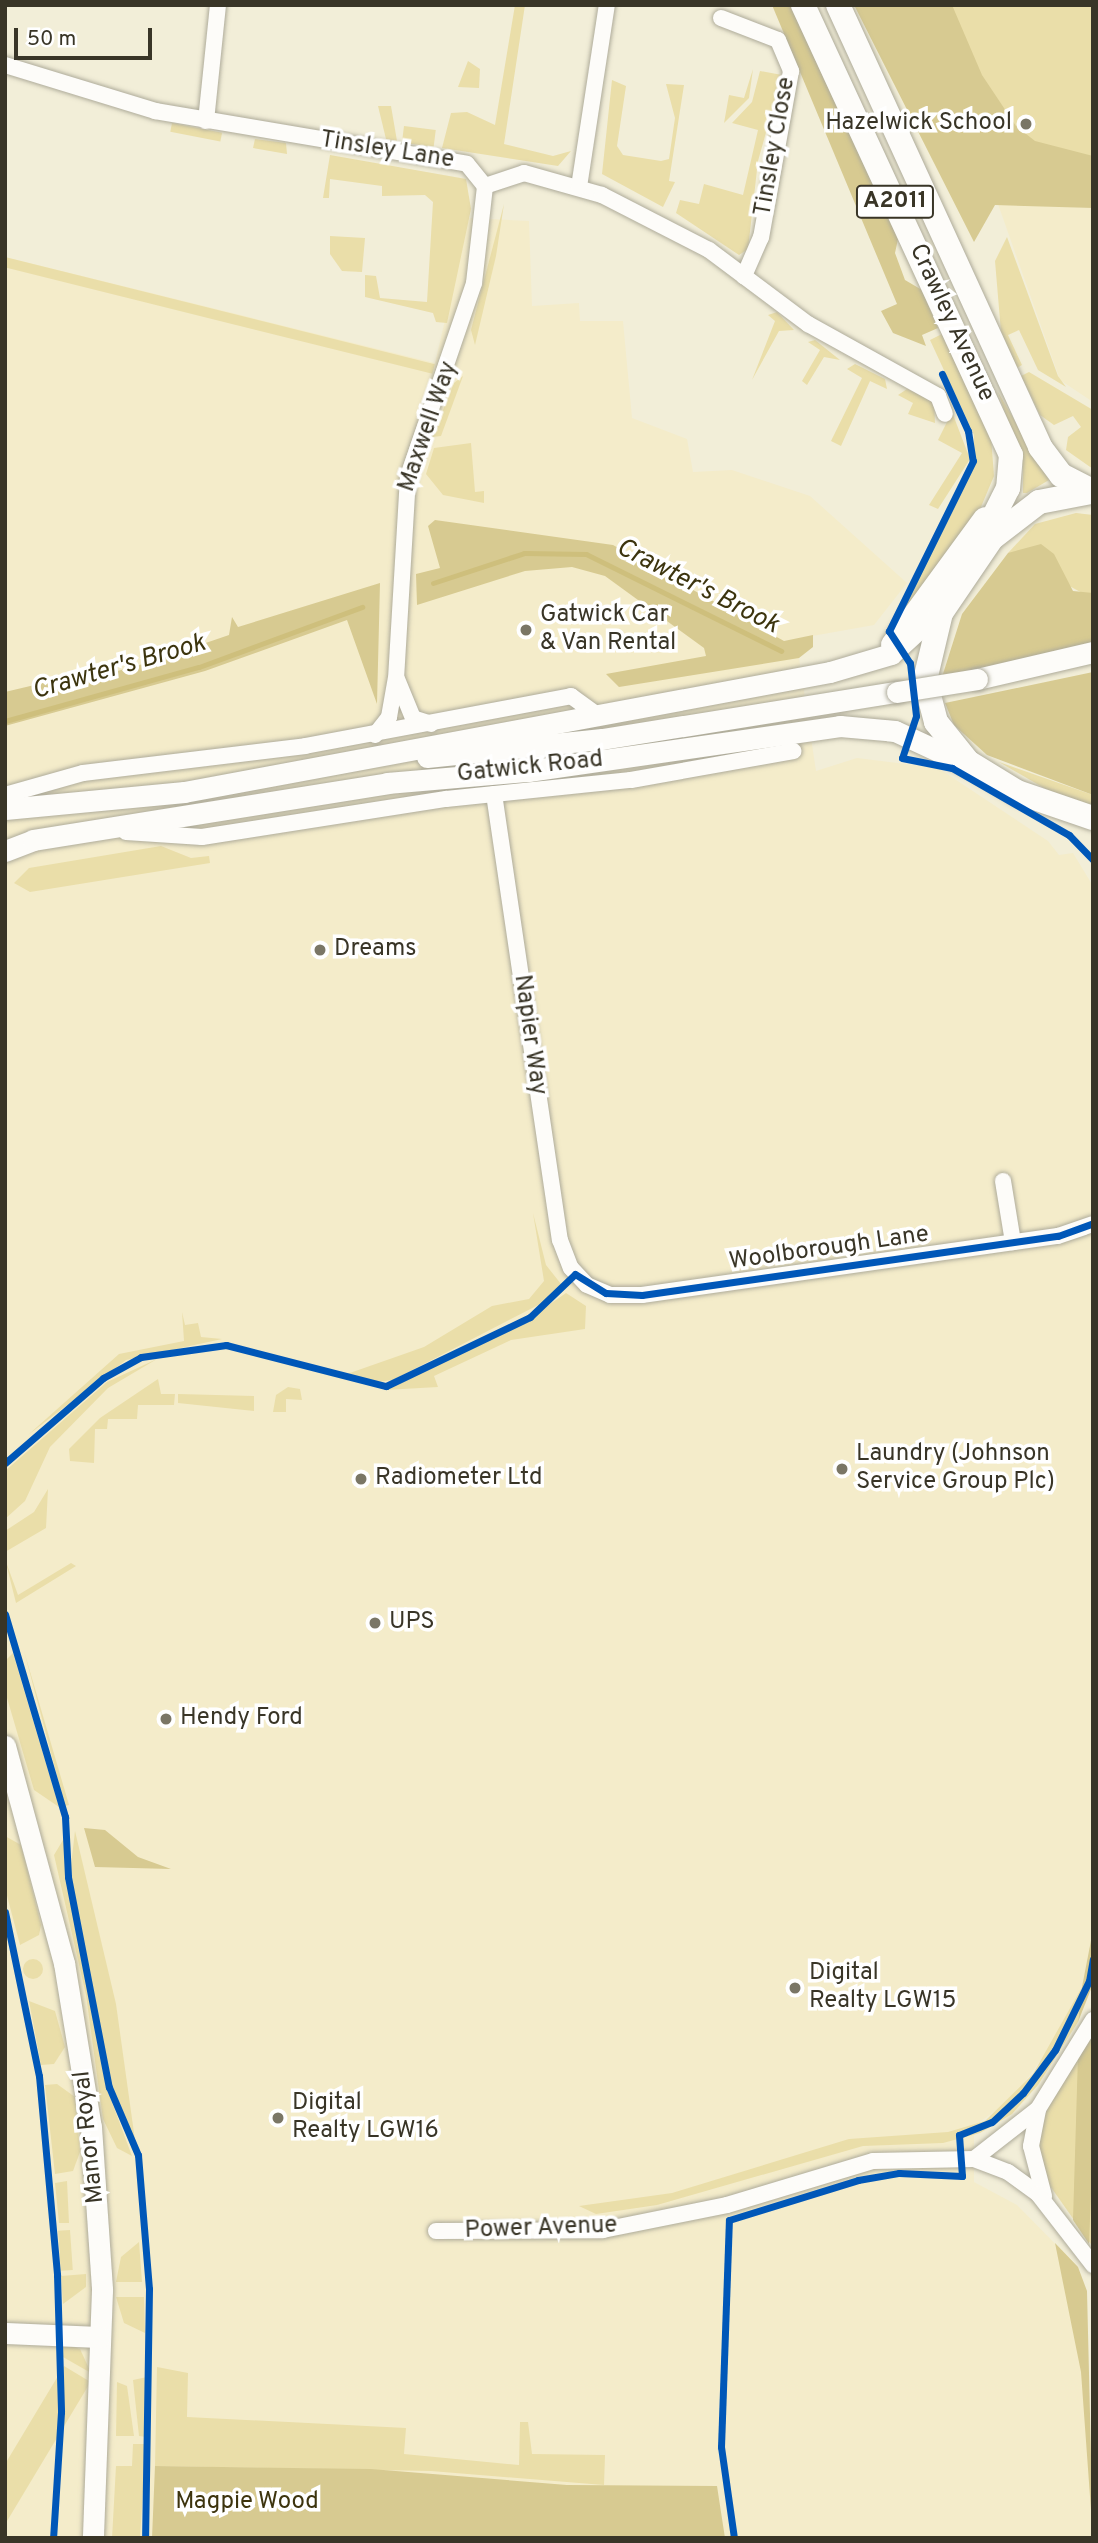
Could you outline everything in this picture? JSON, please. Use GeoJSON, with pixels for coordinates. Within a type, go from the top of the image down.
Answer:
{"type":"FeatureCollection","features":[{"type":"Feature","properties":{"kind":"main road","name":"Crawley Avenue"},"geometry":{"type":"LineString","coordinates":[[803,5],[1011,455],[1011,473],[970,566]]}},
{"type":"Feature","properties":{"kind":"main road","name":"Crawley Avenue"},"geometry":{"type":"LineString","coordinates":[[838,5],[1040,447],[1061,475],[1093,491]]}},
{"type":"Feature","properties":{"kind":"main road","name":"A2011"},"geometry":{"type":"LineString","coordinates":[[1093,491],[1063,494],[1024,510],[970,566],[949,597],[930,643],[925,692],[946,738],[984,773],[1064,811],[1093,830]]}},
{"type":"Feature","properties":{"kind":"main road","name":"A2011"},"geometry":{"type":"LineString","coordinates":[[1064,811],[1093,818]]}},
{"type":"Feature","properties":{"kind":"street"},"geometry":{"type":"LineString","coordinates":[[206,121],[219,5]]}},
{"type":"Feature","properties":{"kind":"street"},"geometry":{"type":"LineString","coordinates":[[579,187],[607,5]]}},
{"type":"Feature","properties":{"kind":"street","name":"Tinsley Close"},"geometry":{"type":"LineString","coordinates":[[721,18],[778,40],[791,71],[761,237],[744,276]]}},
{"type":"Feature","properties":{"kind":"street","name":"Tinsley Lane"},"geometry":{"type":"LineString","coordinates":[[5,65],[93,96],[206,121],[467,164],[485,186],[524,173],[579,187],[665,226],[744,276],[832,340],[938,396],[945,414]]}},
{"type":"Feature","properties":{"kind":"street","name":"Maxwell Way"},"geometry":{"type":"LineString","coordinates":[[375,735],[389,717],[397,673],[407,483],[474,283],[485,186]]}},
{"type":"Feature","properties":{"kind":"street"},"geometry":{"type":"LineString","coordinates":[[830,672],[870,658],[899,635],[987,513],[1003,463],[987,399]]}},
{"type":"Feature","properties":{"kind":"street","name":"Gatwick Road"},"geometry":{"type":"LineString","coordinates":[[5,809],[184,792],[383,758],[830,672],[891,654],[949,597]]}},
{"type":"Feature","properties":{"kind":"street","name":"Gatwick Road"},"geometry":{"type":"LineString","coordinates":[[480,755],[977,679],[1093,652]]}},
{"type":"Feature","properties":{"kind":"street","name":"Maxwell Way"},"geometry":{"type":"LineString","coordinates":[[397,673],[412,715],[432,724]]}},
{"type":"Feature","properties":{"kind":"street","name":"Gatwick Road"},"geometry":{"type":"LineString","coordinates":[[5,795],[83,773],[375,735],[571,696],[597,715]]}},
{"type":"Feature","properties":{"kind":"street","name":"Gatwick Road"},"geometry":{"type":"LineString","coordinates":[[5,851],[69,836],[387,783],[528,771],[851,726],[904,734],[984,773]]}},
{"type":"Feature","properties":{"kind":"street","name":"Gatwick Road"},"geometry":{"type":"LineString","coordinates":[[69,836],[197,837],[494,793],[631,780],[793,751]]}},
{"type":"Feature","properties":{"kind":"street"},"geometry":{"type":"LineString","coordinates":[[383,758],[480,755]]}},
{"type":"Feature","properties":{"kind":"street"},"geometry":{"type":"LineString","coordinates":[[387,783],[480,755]]}},
{"type":"Feature","properties":{"kind":"street","name":"Napier Way"},"geometry":{"type":"LineString","coordinates":[[494,793],[556,1223],[575,1273]]}},
{"type":"Feature","properties":{"kind":"street"},"geometry":{"type":"LineString","coordinates":[[1003,1181],[1013,1242]]}},
{"type":"Feature","properties":{"kind":"street","name":"Woolborough Lane"},"geometry":{"type":"LineString","coordinates":[[575,1273],[600,1291],[627,1296],[1013,1242],[1092,1224]]}},
{"type":"Feature","properties":{"kind":"street","name":"Manor Royal"},"geometry":{"type":"LineString","coordinates":[[5,1746],[60,1945],[83,2069],[98,2212],[100,2337],[93,2538]]}},
{"type":"Feature","properties":{"kind":"street"},"geometry":{"type":"LineString","coordinates":[[974,2159],[1038,2109],[1093,2020]]}},
{"type":"Feature","properties":{"kind":"street"},"geometry":{"type":"LineString","coordinates":[[1038,2109],[1031,2155],[1047,2202]]}},
{"type":"Feature","properties":{"kind":"street"},"geometry":{"type":"LineString","coordinates":[[974,2159],[1009,2172],[1047,2202],[1093,2265]]}},
{"type":"Feature","properties":{"kind":"street","name":"Power Avenue"},"geometry":{"type":"LineString","coordinates":[[436,2231],[603,2230],[727,2205],[873,2161],[974,2159]]}},
{"type":"Feature","properties":{"kind":"street"},"geometry":{"type":"LineString","coordinates":[[5,2333],[100,2337]]}},
{"type":"Feature","properties":{"kind":"shaded area"},"geometry":{"type":"Polygon","coordinates":[[[515,5],[525,5],[504,144],[553,156],[571,151],[558,166],[442,148],[451,113],[467,112],[495,125],[515,5]]]}},
{"type":"Feature","properties":{"kind":"shaded area","name":"Hazelwick School"},"geometry":{"type":"Polygon","coordinates":[[[894,5],[1093,5],[1093,177],[989,179],[894,5]]]}},
{"type":"Feature","properties":{"kind":"shaded area"},"geometry":{"type":"Polygon","coordinates":[[[468,61],[480,69],[479,88],[458,87],[468,61]]]}},
{"type":"Feature","properties":{"kind":"shaded area"},"geometry":{"type":"Polygon","coordinates":[[[753,69],[749,98],[724,123],[729,95],[744,98],[753,69]]]}},
{"type":"Feature","properties":{"kind":"shaded area"},"geometry":{"type":"Polygon","coordinates":[[[760,71],[782,75],[758,161],[748,249],[739,255],[676,213],[680,200],[699,204],[704,184],[743,195],[758,130],[732,123],[752,102],[760,71]]]}},
{"type":"Feature","properties":{"kind":"shaded area"},"geometry":{"type":"Polygon","coordinates":[[[612,80],[626,86],[617,146],[623,155],[661,161],[669,159],[675,118],[666,84],[684,85],[669,181],[675,182],[663,207],[602,174],[612,80]]]}},
{"type":"Feature","properties":{"kind":"shaded area"},"geometry":{"type":"Polygon","coordinates":[[[378,106],[391,106],[397,141],[386,139],[378,106]]]}},
{"type":"Feature","properties":{"kind":"shaded area"},"geometry":{"type":"Polygon","coordinates":[[[172,123],[222,133],[220,142],[170,132],[172,123]]]}},
{"type":"Feature","properties":{"kind":"shaded area"},"geometry":{"type":"Polygon","coordinates":[[[404,126],[436,130],[434,147],[402,143],[404,126]]]}},
{"type":"Feature","properties":{"kind":"shaded area"},"geometry":{"type":"Polygon","coordinates":[[[255,139],[286,143],[287,154],[253,148],[255,139]]]}},
{"type":"Feature","properties":{"kind":"shaded area"},"geometry":{"type":"Polygon","coordinates":[[[330,155],[466,179],[471,209],[447,323],[436,322],[433,313],[365,297],[365,275],[376,276],[380,298],[427,302],[433,202],[425,195],[382,196],[382,186],[330,179],[329,198],[323,198],[330,155]]]}},
{"type":"Feature","properties":{"kind":"shaded area"},"geometry":{"type":"Polygon","coordinates":[[[504,204],[496,256],[475,345],[471,330],[504,204]]]}},
{"type":"Feature","properties":{"kind":"shaded area"},"geometry":{"type":"Polygon","coordinates":[[[998,204],[1093,208],[1093,402],[1060,380],[998,204]]]}},
{"type":"Feature","properties":{"kind":"shaded area"},"geometry":{"type":"Polygon","coordinates":[[[469,218],[529,221],[532,306],[579,303],[580,321],[623,321],[632,418],[687,439],[693,472],[732,470],[810,496],[907,583],[874,625],[784,641],[799,658],[816,771],[857,758],[938,768],[1048,841],[1059,855],[1073,853],[1093,886],[1093,1930],[1082,1987],[1045,2054],[1013,2098],[974,2126],[974,2182],[1017,2205],[1078,2267],[1093,2538],[5,2538],[5,257],[435,363],[469,218]]]}},
{"type":"Feature","properties":{"kind":"shaded area"},"geometry":{"type":"Polygon","coordinates":[[[330,236],[365,238],[362,272],[342,271],[330,254],[330,236]]]}},
{"type":"Feature","properties":{"kind":"shaded area"},"geometry":{"type":"Polygon","coordinates":[[[1007,237],[1058,376],[1066,387],[1038,370],[1019,330],[1008,335],[1022,365],[1017,368],[1001,332],[995,261],[1007,237]]]}},
{"type":"Feature","properties":{"kind":"shaded area"},"geometry":{"type":"Polygon","coordinates":[[[5,257],[435,364],[432,374],[5,267],[5,257]]]}},
{"type":"Feature","properties":{"kind":"shaded area"},"geometry":{"type":"Polygon","coordinates":[[[777,312],[794,330],[779,331],[752,380],[775,321],[768,315],[777,312]]]}},
{"type":"Feature","properties":{"kind":"shaded area"},"geometry":{"type":"Polygon","coordinates":[[[942,334],[991,437],[994,476],[978,514],[895,622],[974,462],[974,435],[930,340],[942,334]]]}},
{"type":"Feature","properties":{"kind":"shaded area"},"geometry":{"type":"Polygon","coordinates":[[[815,340],[840,360],[824,357],[807,385],[802,381],[820,350],[808,342],[815,340]]]}},
{"type":"Feature","properties":{"kind":"shaded area"},"geometry":{"type":"Polygon","coordinates":[[[855,364],[885,379],[887,389],[870,381],[841,446],[831,441],[862,378],[847,369],[855,364]]]}},
{"type":"Feature","properties":{"kind":"shaded area"},"geometry":{"type":"Polygon","coordinates":[[[1029,372],[1093,410],[1093,469],[1066,450],[1068,437],[1081,427],[1073,416],[1054,425],[1040,415],[1021,376],[1029,372]]]}},
{"type":"Feature","properties":{"kind":"shaded area"},"geometry":{"type":"Polygon","coordinates":[[[463,376],[441,436],[432,437],[454,383],[463,376]]]}},
{"type":"Feature","properties":{"kind":"shaded area"},"geometry":{"type":"Polygon","coordinates":[[[907,389],[934,401],[935,423],[908,414],[913,403],[898,395],[907,389]]]}},
{"type":"Feature","properties":{"kind":"shaded area"},"geometry":{"type":"Polygon","coordinates":[[[998,392],[1049,480],[1027,493],[1023,493],[1023,466],[998,392]]]}},
{"type":"Feature","properties":{"kind":"shaded area"},"geometry":{"type":"Polygon","coordinates":[[[952,412],[970,459],[938,509],[929,505],[962,453],[938,440],[952,412]]]}},
{"type":"Feature","properties":{"kind":"shaded area"},"geometry":{"type":"Polygon","coordinates":[[[471,443],[475,492],[484,491],[484,503],[443,495],[426,474],[434,448],[471,443]]]}},
{"type":"Feature","properties":{"kind":"shaded area"},"geometry":{"type":"Polygon","coordinates":[[[1076,513],[1093,515],[1093,593],[1086,595],[1008,553],[1035,524],[1076,513]]]}},
{"type":"Feature","properties":{"kind":"shaded area"},"geometry":{"type":"Polygon","coordinates":[[[999,762],[1093,795],[1093,807],[1056,795],[999,762]]]}},
{"type":"Feature","properties":{"kind":"shaded area"},"geometry":{"type":"Polygon","coordinates":[[[161,846],[191,858],[209,856],[210,863],[30,892],[14,883],[29,868],[161,846]]]}},
{"type":"Feature","properties":{"kind":"shaded area"},"geometry":{"type":"Polygon","coordinates":[[[533,1213],[546,1265],[561,1284],[546,1301],[393,1380],[370,1383],[347,1374],[424,1347],[492,1306],[529,1299],[544,1281],[533,1213]]]}},
{"type":"Feature","properties":{"kind":"shaded area"},"geometry":{"type":"Polygon","coordinates":[[[566,1293],[586,1306],[585,1329],[511,1340],[434,1376],[438,1387],[385,1390],[517,1327],[566,1293]]]}},
{"type":"Feature","properties":{"kind":"shaded area"},"geometry":{"type":"Polygon","coordinates":[[[182,1312],[185,1325],[198,1323],[201,1337],[222,1339],[126,1360],[28,1435],[119,1354],[184,1341],[182,1312]]]}},
{"type":"Feature","properties":{"kind":"shaded area"},"geometry":{"type":"Polygon","coordinates":[[[157,1359],[108,1388],[50,1447],[25,1501],[5,1519],[5,1471],[107,1382],[157,1359]]]}},
{"type":"Feature","properties":{"kind":"shaded area"},"geometry":{"type":"Polygon","coordinates":[[[158,1379],[161,1394],[175,1394],[174,1405],[138,1405],[137,1419],[108,1419],[107,1429],[95,1429],[94,1463],[70,1461],[69,1449],[100,1418],[158,1379]]]}},
{"type":"Feature","properties":{"kind":"shaded area"},"geometry":{"type":"Polygon","coordinates":[[[288,1387],[300,1389],[302,1400],[286,1399],[286,1412],[273,1412],[276,1395],[288,1387]]]}},
{"type":"Feature","properties":{"kind":"shaded area"},"geometry":{"type":"Polygon","coordinates":[[[178,1394],[254,1396],[254,1411],[178,1403],[178,1394]]]}},
{"type":"Feature","properties":{"kind":"shaded area"},"geometry":{"type":"Polygon","coordinates":[[[48,1489],[46,1528],[5,1552],[5,1531],[34,1512],[48,1489]]]}},
{"type":"Feature","properties":{"kind":"shaded area"},"geometry":{"type":"Polygon","coordinates":[[[5,1559],[18,1595],[71,1563],[76,1566],[16,1603],[5,1559]]]}},
{"type":"Feature","properties":{"kind":"shaded area"},"geometry":{"type":"Polygon","coordinates":[[[24,1651],[69,1805],[65,1806],[24,1651]]]}},
{"type":"Feature","properties":{"kind":"shaded area"},"geometry":{"type":"Polygon","coordinates":[[[13,1653],[59,1807],[34,1790],[5,1691],[5,1661],[13,1653]]]}},
{"type":"Feature","properties":{"kind":"shaded area"},"geometry":{"type":"Polygon","coordinates":[[[75,1831],[116,2004],[135,2140],[111,2083],[70,1874],[75,1831]]]}},
{"type":"Feature","properties":{"kind":"shaded area"},"geometry":{"type":"Polygon","coordinates":[[[66,1835],[66,1878],[107,2089],[132,2156],[117,2148],[103,2119],[86,1995],[54,1855],[66,1835]]]}},
{"type":"Feature","properties":{"kind":"shaded area"},"geometry":{"type":"Polygon","coordinates":[[[5,1836],[21,1845],[41,1925],[39,1935],[20,1945],[5,1888],[5,1836]]]}},
{"type":"Feature","properties":{"kind":"shaded area"},"geometry":{"type":"Polygon","coordinates":[[[33,1959],[40,1962],[43,1969],[40,1976],[33,1979],[26,1976],[23,1969],[26,1962],[33,1959]]]}},
{"type":"Feature","properties":{"kind":"shaded area"},"geometry":{"type":"Polygon","coordinates":[[[1082,1987],[1078,2022],[1038,2085],[1012,2114],[980,2133],[943,2143],[863,2146],[657,2205],[596,2214],[579,2206],[672,2193],[849,2139],[948,2132],[985,2121],[1033,2074],[1082,1987]]]}},
{"type":"Feature","properties":{"kind":"shaded area"},"geometry":{"type":"Polygon","coordinates":[[[29,2001],[55,2011],[65,2047],[54,2064],[41,2065],[29,2001]]]}},
{"type":"Feature","properties":{"kind":"shaded area"},"geometry":{"type":"Polygon","coordinates":[[[1093,2030],[1093,2247],[1048,2183],[1038,2142],[1047,2109],[1093,2030]]]}},
{"type":"Feature","properties":{"kind":"shaded area"},"geometry":{"type":"Polygon","coordinates":[[[57,2084],[75,2097],[80,2152],[73,2171],[55,2174],[45,2085],[57,2084]]]}},
{"type":"Feature","properties":{"kind":"shaded area"},"geometry":{"type":"Polygon","coordinates":[[[67,2181],[69,2223],[59,2223],[55,2183],[67,2181]]]}},
{"type":"Feature","properties":{"kind":"shaded area"},"geometry":{"type":"Polygon","coordinates":[[[70,2230],[73,2270],[61,2271],[58,2231],[70,2230]]]}},
{"type":"Feature","properties":{"kind":"shaded area"},"geometry":{"type":"Polygon","coordinates":[[[139,2242],[142,2282],[116,2282],[121,2257],[139,2242]]]}},
{"type":"Feature","properties":{"kind":"shaded area"},"geometry":{"type":"Polygon","coordinates":[[[86,2274],[86,2287],[63,2304],[61,2276],[86,2274]]]}},
{"type":"Feature","properties":{"kind":"shaded area"},"geometry":{"type":"Polygon","coordinates":[[[116,2297],[144,2297],[145,2333],[124,2323],[116,2297]]]}},
{"type":"Feature","properties":{"kind":"shaded area"},"geometry":{"type":"Polygon","coordinates":[[[63,2344],[80,2349],[91,2373],[63,2357],[63,2344]]]}},
{"type":"Feature","properties":{"kind":"shaded area"},"geometry":{"type":"Polygon","coordinates":[[[64,2366],[91,2382],[5,2524],[5,2464],[64,2366]]]}},
{"type":"Feature","properties":{"kind":"shaded area"},"geometry":{"type":"Polygon","coordinates":[[[157,2367],[188,2373],[187,2417],[406,2428],[404,2454],[519,2465],[520,2422],[528,2422],[532,2454],[605,2455],[604,2485],[431,2471],[155,2466],[157,2367]]]}},
{"type":"Feature","properties":{"kind":"shaded area"},"geometry":{"type":"Polygon","coordinates":[[[147,2377],[146,2437],[139,2436],[133,2380],[147,2377]]]}},
{"type":"Feature","properties":{"kind":"shaded area"},"geometry":{"type":"Polygon","coordinates":[[[117,2382],[127,2386],[134,2436],[116,2436],[117,2382]]]}},
{"type":"Feature","properties":{"kind":"shaded area"},"geometry":{"type":"Polygon","coordinates":[[[133,2444],[146,2444],[140,2538],[112,2538],[116,2466],[132,2466],[133,2444]]]}},
{"type":"Feature","properties":{"kind":"green space"},"geometry":{"type":"Polygon","coordinates":[[[772,5],[790,5],[898,239],[895,253],[905,280],[922,290],[938,328],[922,335],[926,346],[893,333],[881,311],[897,304],[772,5]]]}},
{"type":"Feature","properties":{"kind":"green space"},"geometry":{"type":"Polygon","coordinates":[[[854,5],[952,5],[982,75],[1016,126],[1035,141],[1093,156],[1093,208],[995,205],[974,242],[854,5]]]}},
{"type":"Feature","properties":{"kind":"green space"},"geometry":{"type":"Polygon","coordinates":[[[435,520],[613,545],[784,641],[813,635],[813,647],[799,658],[619,687],[606,674],[706,656],[704,648],[605,576],[572,567],[525,571],[417,605],[416,574],[440,568],[428,526],[435,520]]]}},
{"type":"Feature","properties":{"kind":"green space"},"geometry":{"type":"Polygon","coordinates":[[[1041,544],[1054,554],[1073,591],[1093,593],[1093,645],[942,677],[962,614],[1008,553],[1041,544]]]}},
{"type":"Feature","properties":{"kind":"green space"},"geometry":{"type":"Polygon","coordinates":[[[380,583],[377,704],[347,620],[205,671],[5,726],[5,692],[64,678],[67,685],[150,662],[229,635],[232,617],[238,627],[380,583]]]}},
{"type":"Feature","properties":{"kind":"green space"},"geometry":{"type":"Polygon","coordinates":[[[1093,672],[1093,795],[987,755],[954,725],[945,703],[1093,672]]]}},
{"type":"Feature","properties":{"kind":"green space"},"geometry":{"type":"Polygon","coordinates":[[[84,1828],[105,1830],[138,1857],[171,1869],[95,1867],[84,1828]]]}},
{"type":"Feature","properties":{"kind":"green space"},"geometry":{"type":"Polygon","coordinates":[[[1093,1930],[1093,1984],[1078,2022],[1082,1987],[1093,1930]]]}},
{"type":"Feature","properties":{"kind":"green space"},"geometry":{"type":"Polygon","coordinates":[[[1093,2030],[1093,2144],[1089,2244],[1073,2220],[1078,2055],[1093,2030]]]}},
{"type":"Feature","properties":{"kind":"green space"},"geometry":{"type":"Polygon","coordinates":[[[1055,2243],[1078,2267],[1087,2291],[1093,2538],[1081,2372],[1055,2243]]]}},
{"type":"Feature","properties":{"kind":"green space","name":"Magpie Wood"},"geometry":{"type":"Polygon","coordinates":[[[155,2466],[371,2469],[567,2485],[717,2486],[725,2538],[152,2538],[155,2466]]]}},
{"type":"Feature","properties":{"kind":"waterway","name":"Crawter's Brook"},"geometry":{"type":"LineString","coordinates":[[433,583],[524,553],[586,554],[781,651]]}},
{"type":"Feature","properties":{"kind":"waterway","name":"Crawter's Brook"},"geometry":{"type":"LineString","coordinates":[[5,721],[199,667],[362,607]]}},
{"type":"Feature","properties":{"kind":"cycle path"},"geometry":{"type":"LineString","coordinates":[[942,374],[968,431],[973,461],[889,631],[910,663],[916,716],[902,758],[952,768],[1069,835],[1093,860]]}},
{"type":"Feature","properties":{"kind":"cycle path"},"geometry":{"type":"LineString","coordinates":[[5,1463],[103,1378],[141,1357],[226,1345],[386,1386],[530,1317],[575,1274],[606,1293],[642,1295],[1058,1236],[1093,1223]]}},
{"type":"Feature","properties":{"kind":"cycle path"},"geometry":{"type":"LineString","coordinates":[[5,1614],[65,1817],[68,1877],[109,2087],[138,2155],[149,2289],[145,2538]]}},
{"type":"Feature","properties":{"kind":"cycle path"},"geometry":{"type":"LineString","coordinates":[[5,1912],[39,2076],[57,2275],[61,2412],[53,2538]]}},
{"type":"Feature","properties":{"kind":"cycle path"},"geometry":{"type":"LineString","coordinates":[[734,2538],[721,2447],[729,2220],[858,2180],[899,2173],[962,2176],[959,2135],[992,2122],[1023,2093],[1055,2050],[1089,1981],[1093,1959]]}},
{"type":"Feature","properties":{"kind":"place","name":"Hazelwick School"},"geometry":{"type":"Point","coordinates":[1026,124]}},
{"type":"Feature","properties":{"kind":"place","name":"Gatwick Car & Van Rental"},"geometry":{"type":"Point","coordinates":[526,630]}},
{"type":"Feature","properties":{"kind":"place","name":"Dreams"},"geometry":{"type":"Point","coordinates":[320,950]}},
{"type":"Feature","properties":{"kind":"place","name":"Laundry (Johnson Service Group Plc)"},"geometry":{"type":"Point","coordinates":[842,1469]}},
{"type":"Feature","properties":{"kind":"place","name":"Radiometer Ltd"},"geometry":{"type":"Point","coordinates":[361,1479]}},
{"type":"Feature","properties":{"kind":"place","name":"UPS"},"geometry":{"type":"Point","coordinates":[375,1623]}},
{"type":"Feature","properties":{"kind":"place","name":"Hendy Ford"},"geometry":{"type":"Point","coordinates":[166,1719]}},
{"type":"Feature","properties":{"kind":"place","name":"Digital Realty LGW15"},"geometry":{"type":"Point","coordinates":[795,1988]}},
{"type":"Feature","properties":{"kind":"place","name":"Digital Realty LGW16"},"geometry":{"type":"Point","coordinates":[278,2118]}}]}
